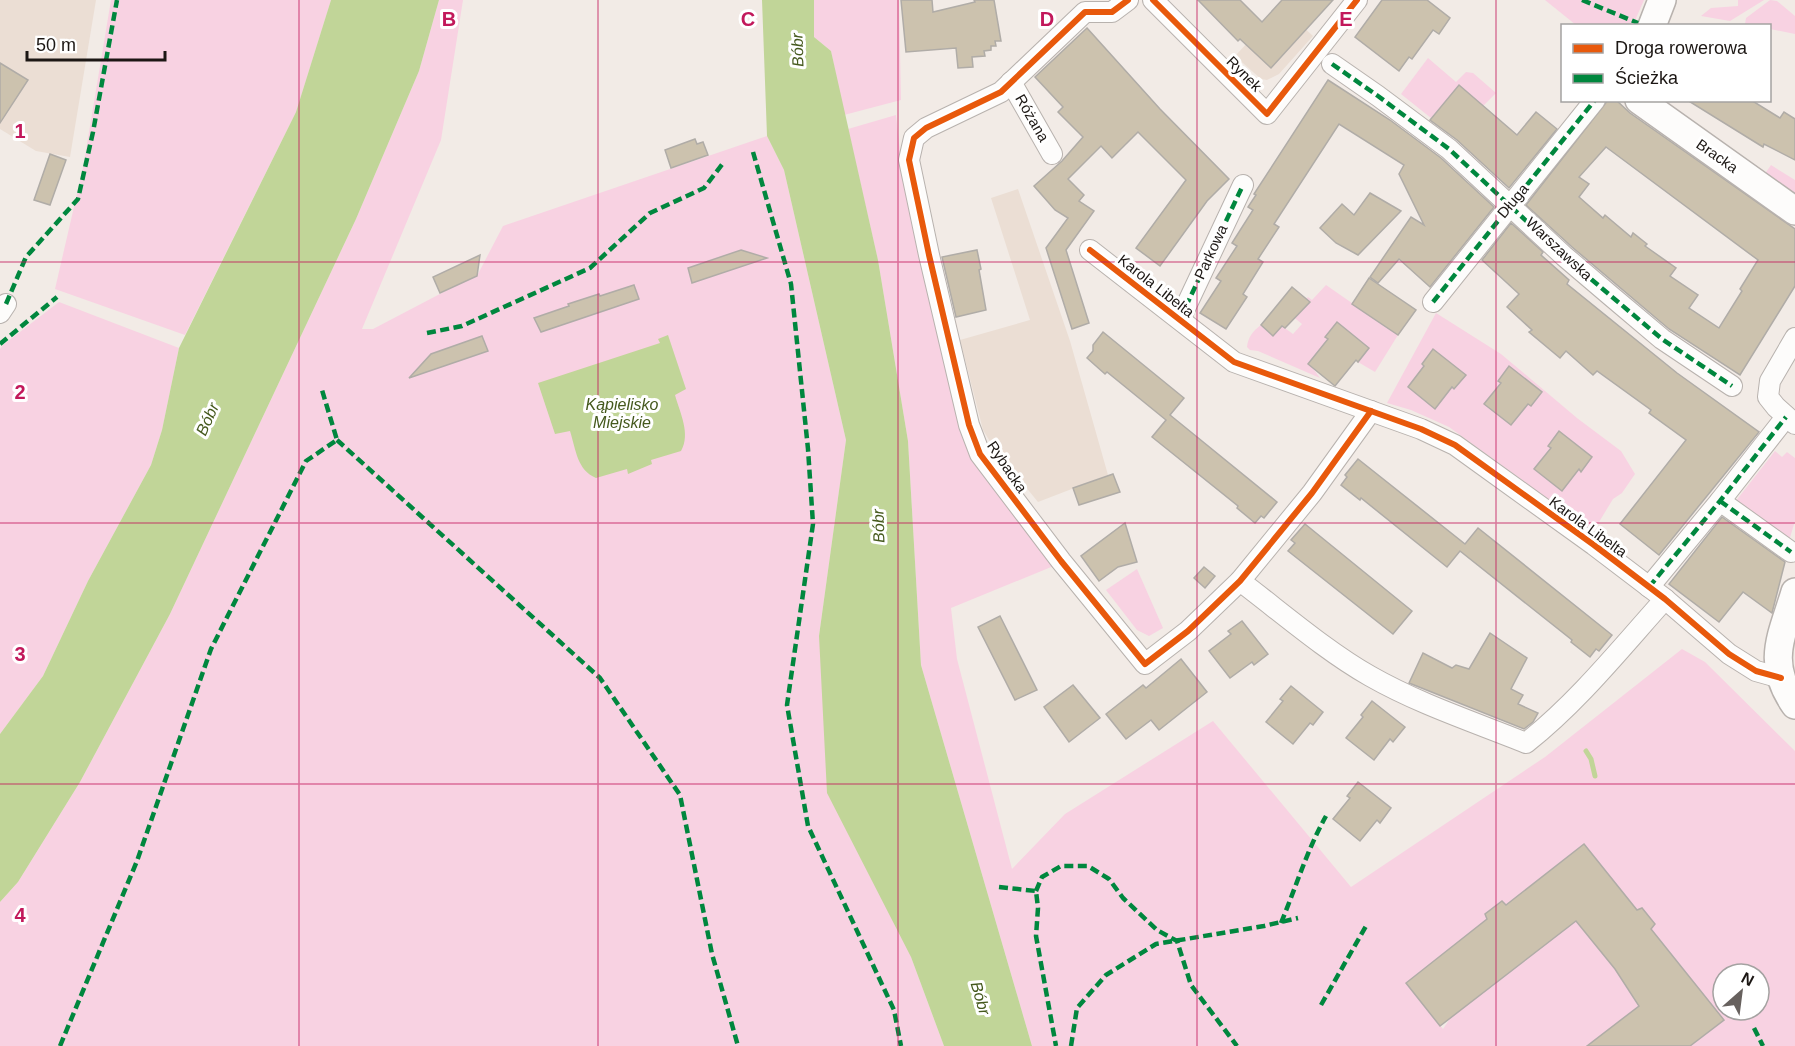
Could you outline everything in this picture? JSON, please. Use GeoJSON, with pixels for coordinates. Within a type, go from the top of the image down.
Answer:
{"type":"FeatureCollection","features":[{"type":"Feature","properties":{"kind":"street"},"geometry":{"type":"LineString","coordinates":[[1011,82],[1085,12],[1112,12],[1128,0]]}},
{"type":"Feature","properties":{"kind":"street","name":"Rynek"},"geometry":{"type":"LineString","coordinates":[[1153,0],[1267,114],[1358,0]]}},
{"type":"Feature","properties":{"kind":"street"},"geometry":{"type":"LineString","coordinates":[[1653,24],[1662,0]]}},
{"type":"Feature","properties":{"kind":"street","name":"Warszawska"},"geometry":{"type":"LineString","coordinates":[[1332,64],[1433,137],[1510,204],[1564,256],[1662,339],[1732,386]]}},
{"type":"Feature","properties":{"kind":"street","name":"Rybacka"},"geometry":{"type":"LineString","coordinates":[[1011,82],[1001,92],[926,128],[914,138],[909,160],[952,357],[969,425],[983,459],[1061,561],[1145,664],[1188,631],[1240,581]]}},
{"type":"Feature","properties":{"kind":"street","name":"Różana"},"geometry":{"type":"LineString","coordinates":[[1011,82],[1052,154]]}},
{"type":"Feature","properties":{"kind":"street","name":"Długa"},"geometry":{"type":"LineString","coordinates":[[1433,302],[1510,204],[1559,148],[1594,102]]}},
{"type":"Feature","properties":{"kind":"street","name":"Bracka"},"geometry":{"type":"LineString","coordinates":[[1642,102],[1795,212]]}},
{"type":"Feature","properties":{"kind":"street","name":"Parkowa"},"geometry":{"type":"LineString","coordinates":[[1180,319],[1243,185]]}},
{"type":"Feature","properties":{"kind":"street","name":"Karola Libelta"},"geometry":{"type":"LineString","coordinates":[[1090,250],[1234,362],[1421,429],[1455,445],[1657,593],[1743,664],[1768,676],[1780,678]]}},
{"type":"Feature","properties":{"kind":"street"},"geometry":{"type":"LineString","coordinates":[[1371,411],[1312,493],[1240,581],[1351,664],[1372,677],[1439,710],[1526,743],[1596,676],[1720,501],[1790,420],[1768,397],[1770,381],[1795,338]]}},
{"type":"Feature","properties":{"kind":"street"},"geometry":{"type":"LineString","coordinates":[[1720,501],[1791,552]]}},
{"type":"Feature","properties":{"kind":"street"},"geometry":{"type":"LineString","coordinates":[[1795,592],[1778,650],[1777,663],[1780,678],[1795,705]]}},
{"type":"Feature","properties":{"kind":"shaded area"},"geometry":{"type":"Polygon","coordinates":[[[0,0],[96,0],[70,157],[36,151],[0,129],[0,0]]]}},
{"type":"Feature","properties":{"kind":"shaded area"},"geometry":{"type":"Polygon","coordinates":[[[111,0],[331,0],[296,112],[185,335],[55,289],[83,168],[111,0]]]}},
{"type":"Feature","properties":{"kind":"shaded area"},"geometry":{"type":"Polygon","coordinates":[[[439,0],[463,0],[441,140],[362,329],[373,329],[478,274],[503,226],[767,136],[784,170],[846,440],[819,636],[911,957],[944,1046],[0,1046],[0,902],[18,882],[80,782],[170,614],[356,219],[419,71],[439,0]]]}},
{"type":"Feature","properties":{"kind":"shaded area"},"geometry":{"type":"Polygon","coordinates":[[[814,0],[899,0],[901,100],[844,115],[831,51],[814,37],[814,0]]]}},
{"type":"Feature","properties":{"kind":"shaded area"},"geometry":{"type":"Polygon","coordinates":[[[1545,0],[1644,0],[1633,24],[1575,24],[1545,0]]]}},
{"type":"Feature","properties":{"kind":"shaded area"},"geometry":{"type":"Polygon","coordinates":[[[1738,0],[1764,0],[1730,21],[1701,16],[1711,8],[1738,6],[1738,0]]]}},
{"type":"Feature","properties":{"kind":"shaded area"},"geometry":{"type":"Polygon","coordinates":[[[1770,0],[1777,1],[1795,16],[1795,34],[1771,29],[1771,24],[1745,24],[1746,18],[1770,0]]]}},
{"type":"Feature","properties":{"kind":"shaded area"},"geometry":{"type":"Polygon","coordinates":[[[1281,7],[1313,36],[1279,74],[1267,80],[1261,79],[1235,56],[1281,7]]]}},
{"type":"Feature","properties":{"kind":"shaded area"},"geometry":{"type":"Polygon","coordinates":[[[1428,58],[1456,82],[1466,72],[1473,73],[1496,93],[1483,106],[1459,86],[1431,118],[1401,94],[1428,58]]]}},
{"type":"Feature","properties":{"kind":"shaded area"},"geometry":{"type":"Polygon","coordinates":[[[896,115],[900,152],[964,417],[1056,565],[951,608],[957,659],[1012,869],[1065,814],[1213,721],[1351,887],[1545,757],[1682,649],[1705,662],[1795,751],[1795,1046],[1690,1046],[1719,1022],[1771,1022],[1771,962],[1711,962],[1711,1004],[1584,844],[1506,905],[1501,901],[1485,914],[1487,919],[1407,983],[1443,1029],[1451,1017],[1576,921],[1615,969],[1639,1006],[1587,1046],[1032,1046],[921,665],[908,441],[878,260],[848,129],[896,115]]]}},
{"type":"Feature","properties":{"kind":"shaded area"},"geometry":{"type":"Polygon","coordinates":[[[1771,165],[1795,180],[1795,201],[1762,178],[1771,165]]]}},
{"type":"Feature","properties":{"kind":"shaded area"},"geometry":{"type":"Polygon","coordinates":[[[1018,189],[1070,341],[1108,475],[1038,502],[994,448],[983,430],[960,340],[1030,320],[991,198],[1018,189]]]}},
{"type":"Feature","properties":{"kind":"shaded area"},"geometry":{"type":"Polygon","coordinates":[[[1326,285],[1398,335],[1375,372],[1358,362],[1369,348],[1336,324],[1326,337],[1328,343],[1309,363],[1320,378],[1247,347],[1251,335],[1261,325],[1273,336],[1282,326],[1293,334],[1302,324],[1291,315],[1308,297],[1312,300],[1326,285]]]}},
{"type":"Feature","properties":{"kind":"shaded area"},"geometry":{"type":"Polygon","coordinates":[[[59,302],[179,348],[162,430],[151,465],[88,581],[43,676],[0,734],[0,349],[59,302]]]}},
{"type":"Feature","properties":{"kind":"shaded area"},"geometry":{"type":"Polygon","coordinates":[[[1436,313],[1501,354],[1577,418],[1621,451],[1635,474],[1622,493],[1613,499],[1596,527],[1591,530],[1449,427],[1411,410],[1387,403],[1436,313]]]}},
{"type":"Feature","properties":{"kind":"shaded area"},"geometry":{"type":"Polygon","coordinates":[[[1775,451],[1782,457],[1787,452],[1795,458],[1795,521],[1788,544],[1735,502],[1775,451]]]}},
{"type":"Feature","properties":{"kind":"shaded area"},"geometry":{"type":"Polygon","coordinates":[[[1137,569],[1163,628],[1149,636],[1137,630],[1106,590],[1137,569]]]}},
{"type":"Feature","properties":{"kind":"water","name":"Bóbr"},"geometry":{"type":"Polygon","coordinates":[[[331,0],[439,0],[419,71],[356,219],[170,614],[80,782],[18,882],[0,902],[0,734],[43,676],[88,581],[151,465],[162,430],[179,348],[296,112],[331,0]]]}},
{"type":"Feature","properties":{"kind":"water","name":"Bóbr"},"geometry":{"type":"Polygon","coordinates":[[[762,0],[814,0],[814,37],[831,51],[878,260],[908,441],[921,665],[1032,1046],[944,1046],[911,957],[827,793],[819,636],[846,440],[784,170],[767,136],[762,0]]]}},
{"type":"Feature","properties":{"kind":"water","name":"Kąpielisko Miejskie"},"geometry":{"type":"Polygon","coordinates":[[[668,335],[686,389],[675,395],[685,431],[681,451],[651,460],[652,464],[628,474],[627,469],[596,478],[581,465],[570,431],[555,434],[538,383],[660,343],[658,339],[668,335]]]}},
{"type":"Feature","properties":{"kind":"building"},"geometry":{"type":"Polygon","coordinates":[[[901,0],[932,0],[933,12],[975,2],[974,0],[994,0],[1001,41],[995,41],[996,46],[991,46],[991,50],[984,51],[985,56],[972,57],[973,67],[958,68],[956,48],[906,52],[901,0]]]}},
{"type":"Feature","properties":{"kind":"building"},"geometry":{"type":"Polygon","coordinates":[[[1198,0],[1240,0],[1262,22],[1282,0],[1333,0],[1271,68],[1240,39],[1238,41],[1198,0]]]}},
{"type":"Feature","properties":{"kind":"building"},"geometry":{"type":"Polygon","coordinates":[[[1382,0],[1427,0],[1450,18],[1439,34],[1433,30],[1412,59],[1409,57],[1399,71],[1355,37],[1382,0]]]}},
{"type":"Feature","properties":{"kind":"building"},"geometry":{"type":"Polygon","coordinates":[[[1087,28],[1160,109],[1229,179],[1207,201],[1160,266],[1136,248],[1186,180],[1138,132],[1112,158],[1101,146],[1068,179],[1084,195],[1079,201],[1094,211],[1066,250],[1089,323],[1072,329],[1046,248],[1068,218],[1055,210],[1034,186],[1062,161],[1083,137],[1058,112],[1063,107],[1035,77],[1087,28]]]}},
{"type":"Feature","properties":{"kind":"building"},"geometry":{"type":"Polygon","coordinates":[[[0,63],[28,80],[0,123],[0,63]]]}},
{"type":"Feature","properties":{"kind":"building"},"geometry":{"type":"Polygon","coordinates":[[[1328,80],[1390,120],[1441,158],[1494,207],[1430,287],[1399,259],[1378,283],[1370,277],[1411,217],[1424,225],[1399,174],[1404,165],[1339,124],[1274,224],[1279,227],[1258,259],[1263,262],[1243,294],[1247,297],[1226,329],[1200,313],[1221,281],[1216,278],[1237,246],[1232,243],[1253,210],[1248,207],[1256,195],[1254,194],[1328,80]]]}},
{"type":"Feature","properties":{"kind":"building"},"geometry":{"type":"Polygon","coordinates":[[[1459,85],[1517,135],[1536,112],[1557,129],[1509,188],[1457,140],[1430,120],[1459,85]]]}},
{"type":"Feature","properties":{"kind":"building"},"geometry":{"type":"Polygon","coordinates":[[[1606,102],[1618,102],[1630,113],[1795,229],[1795,286],[1740,375],[1669,329],[1526,205],[1606,102]],[[1606,147],[1579,177],[1589,184],[1579,197],[1603,218],[1605,215],[1631,237],[1633,233],[1647,244],[1645,246],[1676,268],[1670,276],[1698,295],[1689,308],[1719,328],[1742,291],[1740,289],[1758,260],[1606,147]]]}},
{"type":"Feature","properties":{"kind":"building"},"geometry":{"type":"Polygon","coordinates":[[[1690,102],[1754,102],[1780,118],[1784,112],[1795,119],[1795,160],[1764,144],[1763,147],[1690,102]]]}},
{"type":"Feature","properties":{"kind":"building"},"geometry":{"type":"Polygon","coordinates":[[[695,139],[697,144],[703,142],[708,155],[671,168],[665,150],[695,139]]]}},
{"type":"Feature","properties":{"kind":"building"},"geometry":{"type":"Polygon","coordinates":[[[50,154],[66,160],[50,205],[34,200],[50,154]]]}},
{"type":"Feature","properties":{"kind":"building"},"geometry":{"type":"Polygon","coordinates":[[[1370,193],[1401,211],[1358,255],[1336,243],[1320,228],[1342,204],[1354,215],[1370,193]]]}},
{"type":"Feature","properties":{"kind":"building"},"geometry":{"type":"Polygon","coordinates":[[[1511,223],[1569,280],[1567,284],[1677,373],[1759,432],[1659,555],[1620,524],[1686,440],[1649,413],[1651,410],[1597,371],[1593,375],[1566,351],[1560,358],[1529,332],[1532,330],[1507,307],[1519,294],[1482,260],[1511,223]]]}},
{"type":"Feature","properties":{"kind":"building"},"geometry":{"type":"Polygon","coordinates":[[[741,250],[767,258],[692,283],[688,268],[741,250]]]}},
{"type":"Feature","properties":{"kind":"building"},"geometry":{"type":"Polygon","coordinates":[[[977,250],[986,310],[956,317],[942,257],[977,250]]]}},
{"type":"Feature","properties":{"kind":"building"},"geometry":{"type":"Polygon","coordinates":[[[480,255],[477,276],[440,293],[433,277],[480,255]]]}},
{"type":"Feature","properties":{"kind":"building"},"geometry":{"type":"Polygon","coordinates":[[[1369,278],[1416,310],[1398,335],[1352,304],[1369,278]]]}},
{"type":"Feature","properties":{"kind":"building"},"geometry":{"type":"Polygon","coordinates":[[[634,285],[639,299],[541,332],[534,318],[569,306],[568,304],[634,285]]]}},
{"type":"Feature","properties":{"kind":"building"},"geometry":{"type":"Polygon","coordinates":[[[1292,287],[1310,302],[1285,328],[1282,326],[1273,336],[1261,325],[1292,287]]]}},
{"type":"Feature","properties":{"kind":"building"},"geometry":{"type":"Polygon","coordinates":[[[1337,322],[1369,348],[1335,386],[1308,364],[1328,339],[1325,337],[1337,322]]]}},
{"type":"Feature","properties":{"kind":"building"},"geometry":{"type":"Polygon","coordinates":[[[1103,332],[1184,398],[1170,415],[1277,502],[1264,518],[1261,516],[1255,523],[1237,508],[1238,506],[1152,437],[1166,420],[1087,358],[1103,332]]]}},
{"type":"Feature","properties":{"kind":"building"},"geometry":{"type":"Polygon","coordinates":[[[482,336],[488,351],[409,378],[431,354],[482,336]]]}},
{"type":"Feature","properties":{"kind":"building"},"geometry":{"type":"Polygon","coordinates":[[[1433,349],[1466,375],[1454,389],[1452,387],[1435,409],[1408,387],[1424,366],[1422,364],[1433,349]]]}},
{"type":"Feature","properties":{"kind":"building"},"geometry":{"type":"Polygon","coordinates":[[[1509,366],[1542,392],[1531,406],[1528,404],[1511,425],[1484,404],[1501,383],[1498,381],[1509,366]]]}},
{"type":"Feature","properties":{"kind":"building"},"geometry":{"type":"Polygon","coordinates":[[[1559,431],[1592,457],[1581,472],[1579,469],[1562,491],[1534,469],[1551,448],[1548,446],[1559,431]]]}},
{"type":"Feature","properties":{"kind":"building"},"geometry":{"type":"Polygon","coordinates":[[[1358,459],[1465,544],[1478,528],[1612,635],[1599,651],[1596,649],[1590,657],[1571,642],[1572,640],[1460,551],[1447,567],[1361,498],[1360,500],[1341,485],[1347,477],[1345,475],[1358,459]]]}},
{"type":"Feature","properties":{"kind":"building"},"geometry":{"type":"Polygon","coordinates":[[[1113,474],[1120,492],[1079,505],[1073,488],[1113,474]]]}},
{"type":"Feature","properties":{"kind":"building"},"geometry":{"type":"Polygon","coordinates":[[[1722,517],[1785,562],[1772,613],[1743,592],[1719,622],[1669,584],[1722,517]]]}},
{"type":"Feature","properties":{"kind":"building"},"geometry":{"type":"Polygon","coordinates":[[[1125,523],[1137,562],[1118,567],[1099,581],[1081,556],[1125,523]]]}},
{"type":"Feature","properties":{"kind":"building"},"geometry":{"type":"Polygon","coordinates":[[[1305,524],[1412,611],[1393,634],[1288,551],[1295,543],[1291,540],[1305,524]]]}},
{"type":"Feature","properties":{"kind":"building"},"geometry":{"type":"Polygon","coordinates":[[[1204,567],[1215,576],[1205,588],[1194,578],[1204,567]]]}},
{"type":"Feature","properties":{"kind":"building"},"geometry":{"type":"Polygon","coordinates":[[[1000,616],[1037,690],[1015,700],[978,627],[1000,616]]]}},
{"type":"Feature","properties":{"kind":"building"},"geometry":{"type":"Polygon","coordinates":[[[1242,621],[1268,654],[1254,665],[1252,662],[1230,678],[1209,651],[1231,634],[1228,631],[1242,621]]]}},
{"type":"Feature","properties":{"kind":"building"},"geometry":{"type":"Polygon","coordinates":[[[1490,633],[1527,658],[1511,689],[1523,695],[1518,704],[1538,713],[1533,722],[1524,729],[1409,683],[1423,653],[1452,668],[1456,665],[1469,669],[1490,633]]]}},
{"type":"Feature","properties":{"kind":"building"},"geometry":{"type":"Polygon","coordinates":[[[1181,659],[1207,692],[1159,730],[1151,720],[1126,739],[1106,714],[1143,685],[1146,688],[1181,659]]]}},
{"type":"Feature","properties":{"kind":"building"},"geometry":{"type":"Polygon","coordinates":[[[1073,685],[1100,718],[1069,742],[1044,707],[1073,685]]]}},
{"type":"Feature","properties":{"kind":"building"},"geometry":{"type":"Polygon","coordinates":[[[1291,686],[1323,712],[1313,725],[1310,723],[1293,744],[1266,722],[1283,701],[1280,699],[1291,686]]]}},
{"type":"Feature","properties":{"kind":"building"},"geometry":{"type":"Polygon","coordinates":[[[1372,701],[1405,727],[1393,742],[1390,739],[1374,760],[1346,738],[1363,717],[1361,715],[1372,701]]]}},
{"type":"Feature","properties":{"kind":"building"},"geometry":{"type":"Polygon","coordinates":[[[1358,782],[1391,808],[1380,823],[1377,820],[1360,841],[1333,819],[1350,798],[1347,796],[1358,782]]]}},
{"type":"Feature","properties":{"kind":"building"},"geometry":{"type":"Polygon","coordinates":[[[1584,844],[1637,910],[1642,908],[1655,924],[1651,929],[1711,1004],[1711,1022],[1721,1022],[1690,1046],[1587,1046],[1639,1006],[1615,969],[1576,921],[1440,1026],[1406,983],[1487,919],[1485,914],[1502,901],[1506,905],[1584,844]]]}},
{"type":"Feature","properties":{"kind":"waterway"},"geometry":{"type":"LineString","coordinates":[[1586,751],[1591,759],[1595,776]]}},
{"type":"Feature","properties":{"kind":"marked path"},"geometry":{"type":"LineString","coordinates":[[6,304],[26,257],[78,199],[93,132],[117,0]]}},
{"type":"Feature","properties":{"kind":"marked path"},"geometry":{"type":"LineString","coordinates":[[1582,0],[1638,23]]}},
{"type":"Feature","properties":{"kind":"marked path"},"geometry":{"type":"LineString","coordinates":[[1332,64],[1449,149],[1564,256],[1662,339],[1732,386]]}},
{"type":"Feature","properties":{"kind":"marked path"},"geometry":{"type":"LineString","coordinates":[[1433,302],[1593,102]]}},
{"type":"Feature","properties":{"kind":"marked path"},"geometry":{"type":"LineString","coordinates":[[753,152],[791,284],[808,449],[813,524],[787,705],[808,826],[894,1010],[901,1046]]}},
{"type":"Feature","properties":{"kind":"marked path"},"geometry":{"type":"LineString","coordinates":[[427,333],[462,326],[590,268],[650,213],[704,188],[724,162]]}},
{"type":"Feature","properties":{"kind":"marked path"},"geometry":{"type":"LineString","coordinates":[[1180,319],[1243,185]]}},
{"type":"Feature","properties":{"kind":"marked path"},"geometry":{"type":"LineString","coordinates":[[0,344],[57,297]]}},
{"type":"Feature","properties":{"kind":"marked path"},"geometry":{"type":"LineString","coordinates":[[60,1046],[137,861],[211,649],[306,461],[337,440],[322,390]]}},
{"type":"Feature","properties":{"kind":"marked path"},"geometry":{"type":"LineString","coordinates":[[1649,587],[1786,417]]}},
{"type":"Feature","properties":{"kind":"marked path"},"geometry":{"type":"LineString","coordinates":[[337,440],[600,678],[680,795],[712,954],[738,1046]]}},
{"type":"Feature","properties":{"kind":"marked path"},"geometry":{"type":"LineString","coordinates":[[1720,501],[1791,552]]}},
{"type":"Feature","properties":{"kind":"marked path"},"geometry":{"type":"LineString","coordinates":[[1281,923],[1307,855],[1326,816]]}},
{"type":"Feature","properties":{"kind":"marked path"},"geometry":{"type":"LineString","coordinates":[[1036,891],[1042,877],[1061,866],[1088,866],[1109,879],[1123,898],[1157,930],[1177,941],[1191,985],[1237,1046]]}},
{"type":"Feature","properties":{"kind":"marked path"},"geometry":{"type":"LineString","coordinates":[[999,887],[1036,891],[1038,908],[1036,936],[1056,1046]]}},
{"type":"Feature","properties":{"kind":"marked path"},"geometry":{"type":"LineString","coordinates":[[1071,1046],[1077,1008],[1106,975],[1156,944],[1298,918]]}},
{"type":"Feature","properties":{"kind":"marked path"},"geometry":{"type":"LineString","coordinates":[[1321,1005],[1366,926]]}},
{"type":"Feature","properties":{"kind":"marked path"},"geometry":{"type":"LineString","coordinates":[[1754,1028],[1763,1046]]}},
{"type":"Feature","properties":{"kind":"cycle path"},"geometry":{"type":"LineString","coordinates":[[1128,0],[1112,12],[1085,12],[1001,92],[926,128],[914,138],[909,160],[969,425],[980,454],[1061,561],[1145,664],[1188,631],[1240,581],[1312,493],[1371,411]]}},
{"type":"Feature","properties":{"kind":"cycle path"},"geometry":{"type":"LineString","coordinates":[[1153,0],[1267,114],[1357,0]]}},
{"type":"Feature","properties":{"kind":"cycle path"},"geometry":{"type":"LineString","coordinates":[[1090,250],[1234,362],[1421,429],[1455,445],[1665,599],[1729,654],[1756,671],[1781,678]]}}]}
